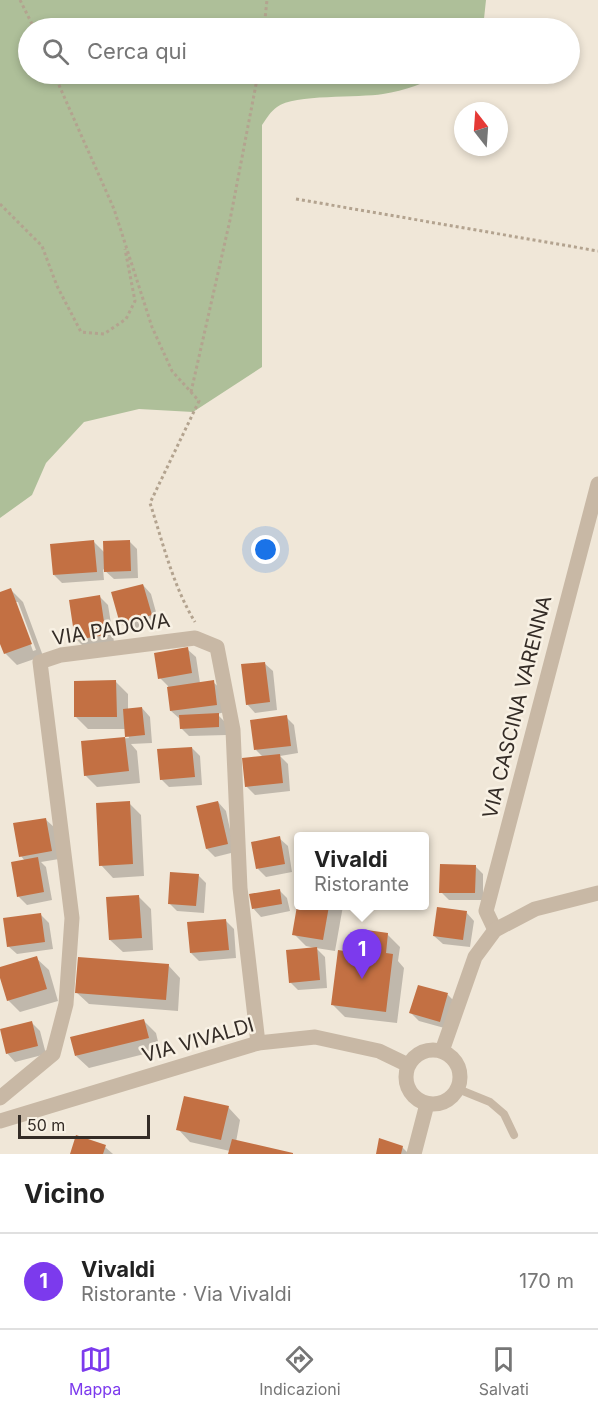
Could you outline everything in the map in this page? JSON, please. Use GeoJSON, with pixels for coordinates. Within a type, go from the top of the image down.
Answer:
{"type":"FeatureCollection","features":[{"type":"Feature","properties":{"kind":"street","name":"VIA CASCINA VARENNA"},"geometry":{"type":"LineString","coordinates":[[495,930],[486,910],[597,491]]}},
{"type":"Feature","properties":{"kind":"street","name":"VIA PADOVA"},"geometry":{"type":"LineString","coordinates":[[0,1098],[53,1054],[66,1004],[72,918],[40,662],[61,655],[195,638],[207,642]]}},
{"type":"Feature","properties":{"kind":"street"},"geometry":{"type":"LineString","coordinates":[[207,642],[217,647],[232,730],[240,888],[258,1043]]}},
{"type":"Feature","properties":{"kind":"street"},"geometry":{"type":"LineString","coordinates":[[442,1051],[475,957],[495,930],[535,909],[598,893]]}},
{"type":"Feature","properties":{"kind":"street","name":"VIA VIVALDI"},"geometry":{"type":"LineString","coordinates":[[0,1121],[258,1043],[315,1037],[379,1051],[408,1065]]}},
{"type":"Feature","properties":{"kind":"street"},"geometry":{"type":"LineString","coordinates":[[426,1050],[442,1051],[458,1066],[460,1074],[458,1089],[448,1100],[427,1104],[409,1092],[405,1078],[408,1065],[419,1053],[426,1050]]}},
{"type":"Feature","properties":{"kind":"street"},"geometry":{"type":"LineString","coordinates":[[414,1154],[427,1104]]}},
{"type":"Feature","properties":{"kind":"lane"},"geometry":{"type":"LineString","coordinates":[[458,1089],[490,1102],[504,1114],[514,1135]]}},
{"type":"Feature","properties":{"kind":"path"},"geometry":{"type":"LineString","coordinates":[[20,0],[29,18]]}},
{"type":"Feature","properties":{"kind":"path"},"geometry":{"type":"LineString","coordinates":[[265,18],[267,0]]}},
{"type":"Feature","properties":{"kind":"path"},"geometry":{"type":"LineString","coordinates":[[58,84],[114,209],[152,327],[172,371],[199,401],[150,503],[185,606],[207,642]]}},
{"type":"Feature","properties":{"kind":"path"},"geometry":{"type":"LineString","coordinates":[[191,392],[230,220],[256,84]]}},
{"type":"Feature","properties":{"kind":"path"},"geometry":{"type":"LineString","coordinates":[[296,199],[598,251]]}},
{"type":"Feature","properties":{"kind":"path"},"geometry":{"type":"LineString","coordinates":[[0,204],[42,246],[57,286],[81,332],[104,334],[126,319],[135,301],[123,236]]}},
{"type":"Feature","properties":{"kind":"green space"},"geometry":{"type":"Polygon","coordinates":[[[0,0],[486,0],[484,18],[18,18],[18,84],[420,84],[391,93],[297,100],[285,103],[273,111],[262,125],[262,367],[193,412],[139,409],[84,422],[46,463],[32,495],[0,518],[0,0]]]}},
{"type":"Feature","properties":{"kind":"building"},"geometry":{"type":"Polygon","coordinates":[[[94,540],[97,572],[53,575],[50,544],[94,540]]]}},
{"type":"Feature","properties":{"kind":"building"},"geometry":{"type":"Polygon","coordinates":[[[130,540],[131,571],[104,572],[103,541],[130,540]]]}},
{"type":"Feature","properties":{"kind":"building"},"geometry":{"type":"Polygon","coordinates":[[[143,584],[152,615],[120,624],[111,592],[143,584]]]}},
{"type":"Feature","properties":{"kind":"building"},"geometry":{"type":"Polygon","coordinates":[[[11,588],[32,644],[4,654],[0,644],[0,592],[11,588]]]}},
{"type":"Feature","properties":{"kind":"building"},"geometry":{"type":"Polygon","coordinates":[[[100,595],[106,635],[75,640],[69,600],[100,595]]]}},
{"type":"Feature","properties":{"kind":"building"},"geometry":{"type":"Polygon","coordinates":[[[188,647],[192,673],[158,679],[154,653],[188,647]]]}},
{"type":"Feature","properties":{"kind":"building"},"geometry":{"type":"Polygon","coordinates":[[[265,662],[270,702],[246,705],[241,664],[265,662]]]}},
{"type":"Feature","properties":{"kind":"building"},"geometry":{"type":"Polygon","coordinates":[[[116,680],[117,717],[74,717],[74,681],[116,680]]]}},
{"type":"Feature","properties":{"kind":"building"},"geometry":{"type":"Polygon","coordinates":[[[214,680],[217,705],[170,711],[167,687],[214,680]]]}},
{"type":"Feature","properties":{"kind":"building"},"geometry":{"type":"Polygon","coordinates":[[[142,707],[145,735],[125,737],[123,709],[142,707]]]}},
{"type":"Feature","properties":{"kind":"building"},"geometry":{"type":"Polygon","coordinates":[[[219,713],[219,727],[180,729],[179,715],[219,713]]]}},
{"type":"Feature","properties":{"kind":"building"},"geometry":{"type":"Polygon","coordinates":[[[287,715],[291,746],[254,750],[250,720],[287,715]]]}},
{"type":"Feature","properties":{"kind":"building"},"geometry":{"type":"Polygon","coordinates":[[[125,737],[129,771],[84,776],[81,741],[125,737]]]}},
{"type":"Feature","properties":{"kind":"building"},"geometry":{"type":"Polygon","coordinates":[[[192,747],[195,777],[160,780],[157,749],[192,747]]]}},
{"type":"Feature","properties":{"kind":"building"},"geometry":{"type":"Polygon","coordinates":[[[280,754],[283,783],[245,787],[242,758],[280,754]]]}},
{"type":"Feature","properties":{"kind":"building"},"geometry":{"type":"Polygon","coordinates":[[[130,801],[133,864],[99,866],[96,803],[130,801]]]}},
{"type":"Feature","properties":{"kind":"building"},"geometry":{"type":"Polygon","coordinates":[[[218,801],[228,844],[206,849],[196,806],[218,801]]]}},
{"type":"Feature","properties":{"kind":"building"},"geometry":{"type":"Polygon","coordinates":[[[46,818],[52,851],[19,857],[13,823],[46,818]]]}},
{"type":"Feature","properties":{"kind":"building"},"geometry":{"type":"Polygon","coordinates":[[[280,836],[285,864],[256,869],[251,842],[280,836]]]}},
{"type":"Feature","properties":{"kind":"building"},"geometry":{"type":"Polygon","coordinates":[[[38,857],[44,892],[17,897],[11,862],[38,857]]]}},
{"type":"Feature","properties":{"kind":"building"},"geometry":{"type":"Polygon","coordinates":[[[440,864],[476,865],[475,893],[439,893],[440,864]]]}},
{"type":"Feature","properties":{"kind":"building"},"geometry":{"type":"Polygon","coordinates":[[[170,872],[199,874],[196,906],[168,904],[170,872]]]}},
{"type":"Feature","properties":{"kind":"building"},"geometry":{"type":"Polygon","coordinates":[[[280,889],[282,904],[252,909],[249,894],[280,889]]]}},
{"type":"Feature","properties":{"kind":"building"},"geometry":{"type":"Polygon","coordinates":[[[139,895],[142,938],[109,940],[106,897],[139,895]]]}},
{"type":"Feature","properties":{"kind":"building"},"geometry":{"type":"Polygon","coordinates":[[[437,907],[467,911],[463,940],[433,936],[437,907]]]}},
{"type":"Feature","properties":{"kind":"building"},"geometry":{"type":"Polygon","coordinates":[[[296,910],[328,910],[323,940],[292,935],[296,910]]]}},
{"type":"Feature","properties":{"kind":"building"},"geometry":{"type":"Polygon","coordinates":[[[41,913],[45,942],[7,947],[3,918],[41,913]]]}},
{"type":"Feature","properties":{"kind":"building"},"geometry":{"type":"Polygon","coordinates":[[[226,919],[229,950],[190,953],[187,922],[226,919]]]}},
{"type":"Feature","properties":{"kind":"building"},"geometry":{"type":"Polygon","coordinates":[[[367,930],[388,933],[386,953],[393,954],[386,1012],[331,1005],[338,950],[364,954],[367,930]]]}},
{"type":"Feature","properties":{"kind":"building"},"geometry":{"type":"Polygon","coordinates":[[[317,947],[320,980],[289,983],[286,950],[317,947]]]}},
{"type":"Feature","properties":{"kind":"building"},"geometry":{"type":"Polygon","coordinates":[[[37,956],[47,989],[7,1001],[0,978],[0,967],[37,956]]]}},
{"type":"Feature","properties":{"kind":"building"},"geometry":{"type":"Polygon","coordinates":[[[78,957],[169,964],[166,1000],[75,993],[78,957]]]}},
{"type":"Feature","properties":{"kind":"building"},"geometry":{"type":"Polygon","coordinates":[[[418,985],[448,993],[440,1022],[409,1013],[418,985]]]}},
{"type":"Feature","properties":{"kind":"building"},"geometry":{"type":"Polygon","coordinates":[[[144,1019],[149,1038],[75,1056],[70,1037],[144,1019]]]}},
{"type":"Feature","properties":{"kind":"building"},"geometry":{"type":"Polygon","coordinates":[[[32,1021],[38,1046],[6,1054],[0,1029],[32,1021]]]}},
{"type":"Feature","properties":{"kind":"building"},"geometry":{"type":"Polygon","coordinates":[[[184,1096],[229,1106],[221,1140],[176,1130],[184,1096]]]}},
{"type":"Feature","properties":{"kind":"building"},"geometry":{"type":"Polygon","coordinates":[[[76,1135],[106,1145],[103,1154],[70,1154],[76,1135]]]}},
{"type":"Feature","properties":{"kind":"building"},"geometry":{"type":"Polygon","coordinates":[[[379,1138],[403,1146],[401,1154],[376,1154],[379,1138]]]}},
{"type":"Feature","properties":{"kind":"building"},"geometry":{"type":"Polygon","coordinates":[[[232,1139],[293,1153],[293,1154],[228,1154],[232,1139]]]}},
{"type":"Feature","properties":{"kind":"place","name":"Vivaldi"},"geometry":{"type":"Point","coordinates":[362,979]}}]}
